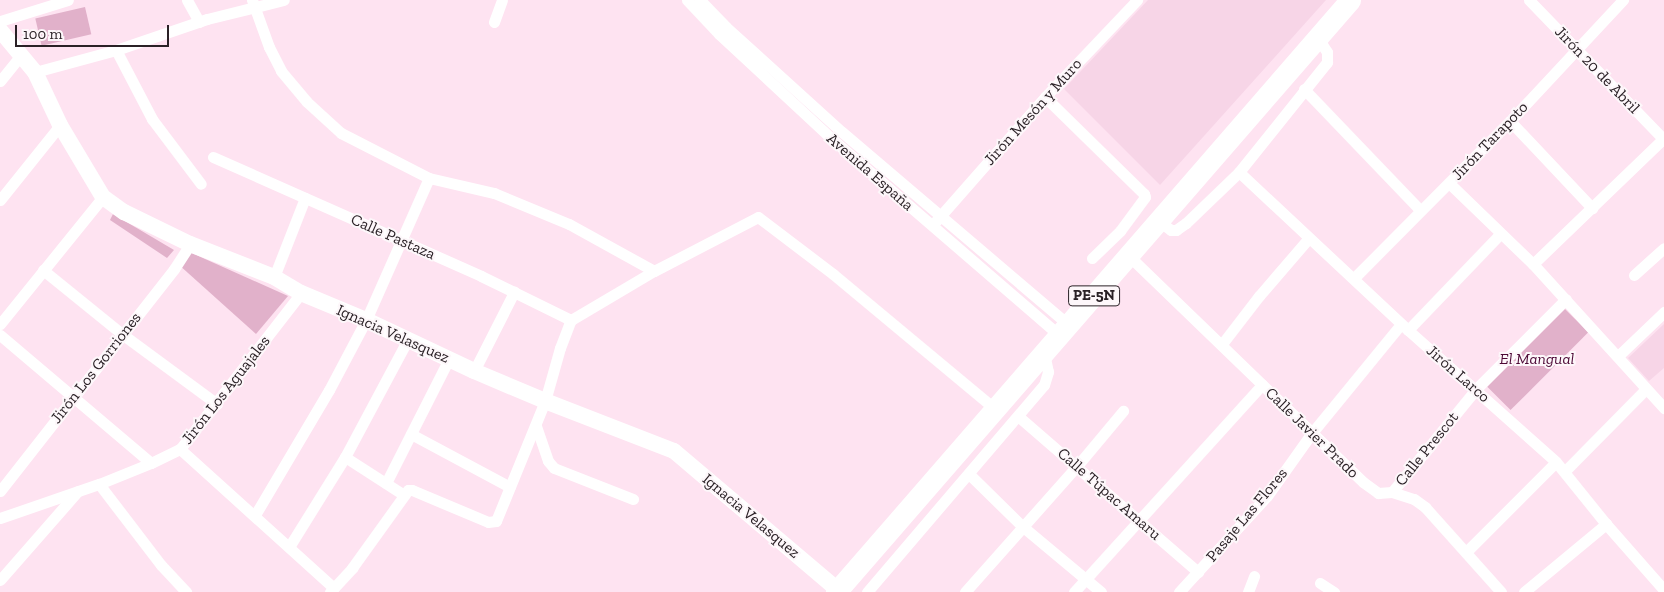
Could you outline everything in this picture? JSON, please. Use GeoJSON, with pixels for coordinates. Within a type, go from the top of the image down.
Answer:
{"type":"FeatureCollection","features":[{"type":"Feature","properties":{"kind":"highway","name":"PE-5N"},"geometry":{"type":"LineString","coordinates":[[838,591],[994,408],[1065,330],[1350,0]]}},
{"type":"Feature","properties":{"kind":"main road","name":"Ignacia Velasquez"},"geometry":{"type":"LineString","coordinates":[[0,30],[35,72],[60,125],[103,197],[124,212],[190,244],[274,277],[301,293],[366,320],[545,401],[674,451],[838,591]]}},
{"type":"Feature","properties":{"kind":"street"},"geometry":{"type":"LineString","coordinates":[[0,21],[68,0]]}},
{"type":"Feature","properties":{"kind":"street"},"geometry":{"type":"LineString","coordinates":[[187,0],[204,20]]}},
{"type":"Feature","properties":{"kind":"street"},"geometry":{"type":"LineString","coordinates":[[252,0],[268,47],[281,71],[308,102],[341,133],[429,178],[494,193],[569,224],[654,271]]}},
{"type":"Feature","properties":{"kind":"street"},"geometry":{"type":"LineString","coordinates":[[35,72],[116,50],[204,20],[264,7],[284,0]]}},
{"type":"Feature","properties":{"kind":"street"},"geometry":{"type":"LineString","coordinates":[[494,22],[502,0]]}},
{"type":"Feature","properties":{"kind":"street","name":"Avenida España"},"geometry":{"type":"LineString","coordinates":[[687,0],[719,34],[833,140],[932,226],[1065,330]]}},
{"type":"Feature","properties":{"kind":"street","name":"Avenida España"},"geometry":{"type":"LineString","coordinates":[[700,0],[726,27],[835,126],[940,216],[1065,330]]}},
{"type":"Feature","properties":{"kind":"street","name":"Jirón Mesón y Muro"},"geometry":{"type":"LineString","coordinates":[[932,226],[1045,97],[1137,0]]}},
{"type":"Feature","properties":{"kind":"street","name":"Jirón 20 de Abril"},"geometry":{"type":"LineString","coordinates":[[1529,0],[1663,139]]}},
{"type":"Feature","properties":{"kind":"street","name":"Jirón Tarapoto"},"geometry":{"type":"LineString","coordinates":[[1354,278],[1510,121],[1623,0]]}},
{"type":"Feature","properties":{"kind":"street"},"geometry":{"type":"LineString","coordinates":[[1159,221],[1171,230],[1176,230],[1186,223],[1239,172],[1328,58],[1327,52],[1318,38]]}},
{"type":"Feature","properties":{"kind":"street"},"geometry":{"type":"LineString","coordinates":[[116,50],[152,118],[201,184]]}},
{"type":"Feature","properties":{"kind":"street"},"geometry":{"type":"LineString","coordinates":[[0,81],[20,56]]}},
{"type":"Feature","properties":{"kind":"street"},"geometry":{"type":"LineString","coordinates":[[1304,89],[1420,210]]}},
{"type":"Feature","properties":{"kind":"street"},"geometry":{"type":"LineString","coordinates":[[1045,97],[1143,190],[1145,197],[1120,231],[1092,258]]}},
{"type":"Feature","properties":{"kind":"street"},"geometry":{"type":"LineString","coordinates":[[1510,121],[1592,208]]}},
{"type":"Feature","properties":{"kind":"street"},"geometry":{"type":"LineString","coordinates":[[0,200],[60,125]]}},
{"type":"Feature","properties":{"kind":"street"},"geometry":{"type":"LineString","coordinates":[[1533,264],[1663,139]]}},
{"type":"Feature","properties":{"kind":"street","name":"Calle Pastaza"},"geometry":{"type":"LineString","coordinates":[[213,157],[514,292],[571,320]]}},
{"type":"Feature","properties":{"kind":"street","name":"Jirón Larco"},"geometry":{"type":"LineString","coordinates":[[1239,172],[1308,239],[1354,278],[1404,327],[1556,462],[1606,524],[1664,590]]}},
{"type":"Feature","properties":{"kind":"street"},"geometry":{"type":"LineString","coordinates":[[255,515],[329,390],[366,320],[429,178]]}},
{"type":"Feature","properties":{"kind":"street"},"geometry":{"type":"LineString","coordinates":[[1449,183],[1533,264],[1664,408]]}},
{"type":"Feature","properties":{"kind":"street"},"geometry":{"type":"LineString","coordinates":[[1,319],[103,197]]}},
{"type":"Feature","properties":{"kind":"street"},"geometry":{"type":"LineString","coordinates":[[274,277],[305,198]]}},
{"type":"Feature","properties":{"kind":"street"},"geometry":{"type":"LineString","coordinates":[[180,448],[255,515],[332,590],[352,568],[404,495],[412,490],[493,522],[499,514],[536,426],[560,348],[571,320],[654,271],[760,217],[834,274],[994,408]]}},
{"type":"Feature","properties":{"kind":"street","name":"Calle Javier Prado"},"geometry":{"type":"LineString","coordinates":[[1120,231],[1133,251],[1311,434],[1362,482],[1378,493],[1392,492],[1414,499],[1425,507],[1501,592]]}},
{"type":"Feature","properties":{"kind":"street","name":"Pasaje Las Flores"},"geometry":{"type":"LineString","coordinates":[[1179,592],[1267,496],[1311,434],[1404,327],[1500,234]]}},
{"type":"Feature","properties":{"kind":"street"},"geometry":{"type":"LineString","coordinates":[[1222,344],[1259,296],[1308,239]]}},
{"type":"Feature","properties":{"kind":"street","name":"Jirón Los Gorriones"},"geometry":{"type":"LineString","coordinates":[[0,491],[174,269],[190,244]]}},
{"type":"Feature","properties":{"kind":"street"},"geometry":{"type":"LineString","coordinates":[[1634,275],[1664,248]]}},
{"type":"Feature","properties":{"kind":"street"},"geometry":{"type":"LineString","coordinates":[[43,270],[122,334],[217,404]]}},
{"type":"Feature","properties":{"kind":"street"},"geometry":{"type":"LineString","coordinates":[[474,370],[514,292]]}},
{"type":"Feature","properties":{"kind":"street","name":"Jirón Los Aguajales"},"geometry":{"type":"LineString","coordinates":[[0,518],[79,489],[99,484],[151,463],[180,448],[217,404],[301,293]]}},
{"type":"Feature","properties":{"kind":"street","name":"Calle Prescot"},"geometry":{"type":"LineString","coordinates":[[1392,492],[1476,389],[1566,299]]}},
{"type":"Feature","properties":{"kind":"street"},"geometry":{"type":"LineString","coordinates":[[1618,356],[1664,312]]}},
{"type":"Feature","properties":{"kind":"street"},"geometry":{"type":"LineString","coordinates":[[0,335],[151,463]]}},
{"type":"Feature","properties":{"kind":"street"},"geometry":{"type":"LineString","coordinates":[[289,547],[345,456],[408,340]]}},
{"type":"Feature","properties":{"kind":"street"},"geometry":{"type":"LineString","coordinates":[[867,592],[1019,417],[1048,379],[1044,353]]}},
{"type":"Feature","properties":{"kind":"street"},"geometry":{"type":"LineString","coordinates":[[386,483],[449,359]]}},
{"type":"Feature","properties":{"kind":"street"},"geometry":{"type":"LineString","coordinates":[[1074,592],[1262,385]]}},
{"type":"Feature","properties":{"kind":"street"},"geometry":{"type":"LineString","coordinates":[[1565,471],[1646,390]]}},
{"type":"Feature","properties":{"kind":"street"},"geometry":{"type":"LineString","coordinates":[[965,592],[1077,466],[1123,411]]}},
{"type":"Feature","properties":{"kind":"street","name":"Calle Túpac Amaru"},"geometry":{"type":"LineString","coordinates":[[1019,417],[1198,572]]}},
{"type":"Feature","properties":{"kind":"street"},"geometry":{"type":"LineString","coordinates":[[536,426],[548,461],[554,468],[632,499]]}},
{"type":"Feature","properties":{"kind":"street"},"geometry":{"type":"LineString","coordinates":[[411,434],[510,487]]}},
{"type":"Feature","properties":{"kind":"street"},"geometry":{"type":"LineString","coordinates":[[345,456],[404,495]]}},
{"type":"Feature","properties":{"kind":"street"},"geometry":{"type":"LineString","coordinates":[[1466,552],[1556,462]]}},
{"type":"Feature","properties":{"kind":"street"},"geometry":{"type":"LineString","coordinates":[[969,474],[1022,526],[1101,592]]}},
{"type":"Feature","properties":{"kind":"street"},"geometry":{"type":"LineString","coordinates":[[99,484],[161,565],[186,592]]}},
{"type":"Feature","properties":{"kind":"street"},"geometry":{"type":"LineString","coordinates":[[0,580],[79,489]]}},
{"type":"Feature","properties":{"kind":"street"},"geometry":{"type":"LineString","coordinates":[[1524,592],[1606,524]]}},
{"type":"Feature","properties":{"kind":"street"},"geometry":{"type":"LineString","coordinates":[[1248,592],[1254,576]]}},
{"type":"Feature","properties":{"kind":"street"},"geometry":{"type":"LineString","coordinates":[[1320,583],[1334,592]]}},
{"type":"Feature","properties":{"kind":"shaded area"},"geometry":{"type":"Polygon","coordinates":[[[1148,0],[1326,0],[1160,185],[1064,89],[1148,0]]]}},
{"type":"Feature","properties":{"kind":"shaded area"},"geometry":{"type":"Polygon","coordinates":[[[1664,324],[1664,368],[1649,381],[1628,358],[1664,324]]]}},
{"type":"Feature","properties":{"kind":"green space"},"geometry":{"type":"Polygon","coordinates":[[[85,7],[91,34],[42,46],[35,18],[85,7]]]}},
{"type":"Feature","properties":{"kind":"green space"},"geometry":{"type":"Polygon","coordinates":[[[113,214],[174,250],[167,258],[110,220],[113,214]]]}},
{"type":"Feature","properties":{"kind":"green space"},"geometry":{"type":"Polygon","coordinates":[[[185,250],[288,296],[256,334],[178,264],[185,250]]]}},
{"type":"Feature","properties":{"kind":"green space","name":"El Mangual"},"geometry":{"type":"Polygon","coordinates":[[[1565,309],[1588,332],[1511,410],[1487,387],[1565,309]]]}}]}
